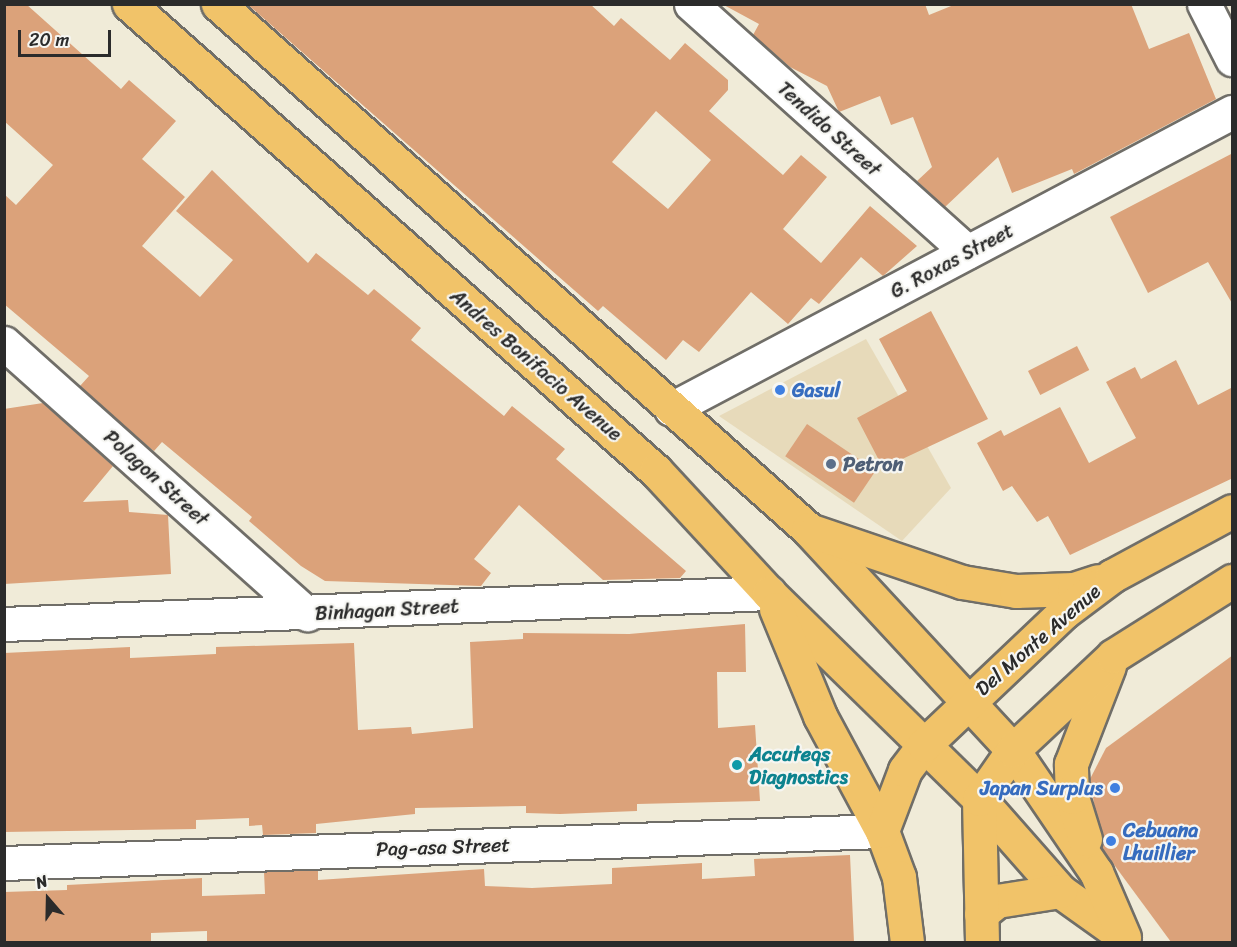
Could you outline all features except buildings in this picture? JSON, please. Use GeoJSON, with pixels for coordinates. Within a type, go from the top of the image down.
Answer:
{"type":"FeatureCollection","features":[{"type":"Feature","properties":{"kind":"main road","name":"Andres Bonifacio Avenue"},"geometry":{"type":"LineString","coordinates":[[129,4],[656,471],[769,593],[979,799],[1060,891],[1126,939]]}},
{"type":"Feature","properties":{"kind":"main road"},"geometry":{"type":"LineString","coordinates":[[218,4],[808,529],[970,699],[1013,750],[1096,872]]}},
{"type":"Feature","properties":{"kind":"main road","name":"Del Monte Avenue"},"geometry":{"type":"LineString","coordinates":[[970,699],[1112,576],[1233,511]]}},
{"type":"Feature","properties":{"kind":"main road"},"geometry":{"type":"LineString","coordinates":[[808,529],[922,571],[1016,591],[1074,589],[1112,576]]}},
{"type":"Feature","properties":{"kind":"main road"},"geometry":{"type":"LineString","coordinates":[[982,928],[979,799],[1013,750],[1113,656],[1233,581]]}},
{"type":"Feature","properties":{"kind":"main road"},"geometry":{"type":"LineString","coordinates":[[769,593],[820,716],[882,831],[899,877],[907,942]]}},
{"type":"Feature","properties":{"kind":"main road"},"geometry":{"type":"LineString","coordinates":[[1113,656],[1071,764],[1072,797],[1096,872],[1126,939]]}},
{"type":"Feature","properties":{"kind":"main road"},"geometry":{"type":"LineString","coordinates":[[882,831],[905,770],[924,745],[970,699]]}},
{"type":"Feature","properties":{"kind":"main road"},"geometry":{"type":"LineString","coordinates":[[982,928],[997,901],[1060,891]]}},
{"type":"Feature","properties":{"kind":"street"},"geometry":{"type":"LineString","coordinates":[[1204,4],[1233,59]]}},
{"type":"Feature","properties":{"kind":"street","name":"Tendido Street"},"geometry":{"type":"LineString","coordinates":[[700,8],[967,252]]}},
{"type":"Feature","properties":{"kind":"street","name":"G. Roxas Street"},"geometry":{"type":"LineString","coordinates":[[671,409],[1233,112]]}},
{"type":"Feature","properties":{"kind":"street","name":"Polagon Street"},"geometry":{"type":"LineString","coordinates":[[4,343],[19,369],[307,614]]}},
{"type":"Feature","properties":{"kind":"street","name":"Binhagan Street"},"geometry":{"type":"LineString","coordinates":[[4,624],[307,614],[769,593]]}},
{"type":"Feature","properties":{"kind":"street","name":"Pag-asa Street"},"geometry":{"type":"LineString","coordinates":[[4,862],[882,831]]}},
{"type":"Feature","properties":{"kind":"shaded area"},"geometry":{"type":"Polygon","coordinates":[[[866,339],[951,488],[902,541],[719,416],[866,339]]]}},
{"type":"Feature","properties":{"kind":"place","name":"Gasul"},"geometry":{"type":"Point","coordinates":[780,390]}},
{"type":"Feature","properties":{"kind":"place","name":"Petron"},"geometry":{"type":"Point","coordinates":[831,464]}},
{"type":"Feature","properties":{"kind":"place","name":"Accuteqs Diagnostics"},"geometry":{"type":"Point","coordinates":[737,765]}},
{"type":"Feature","properties":{"kind":"place","name":"Japan Surplus"},"geometry":{"type":"Point","coordinates":[1115,788]}},
{"type":"Feature","properties":{"kind":"place","name":"Cebuana Lhuillier"},"geometry":{"type":"Point","coordinates":[1111,841]}}]}
